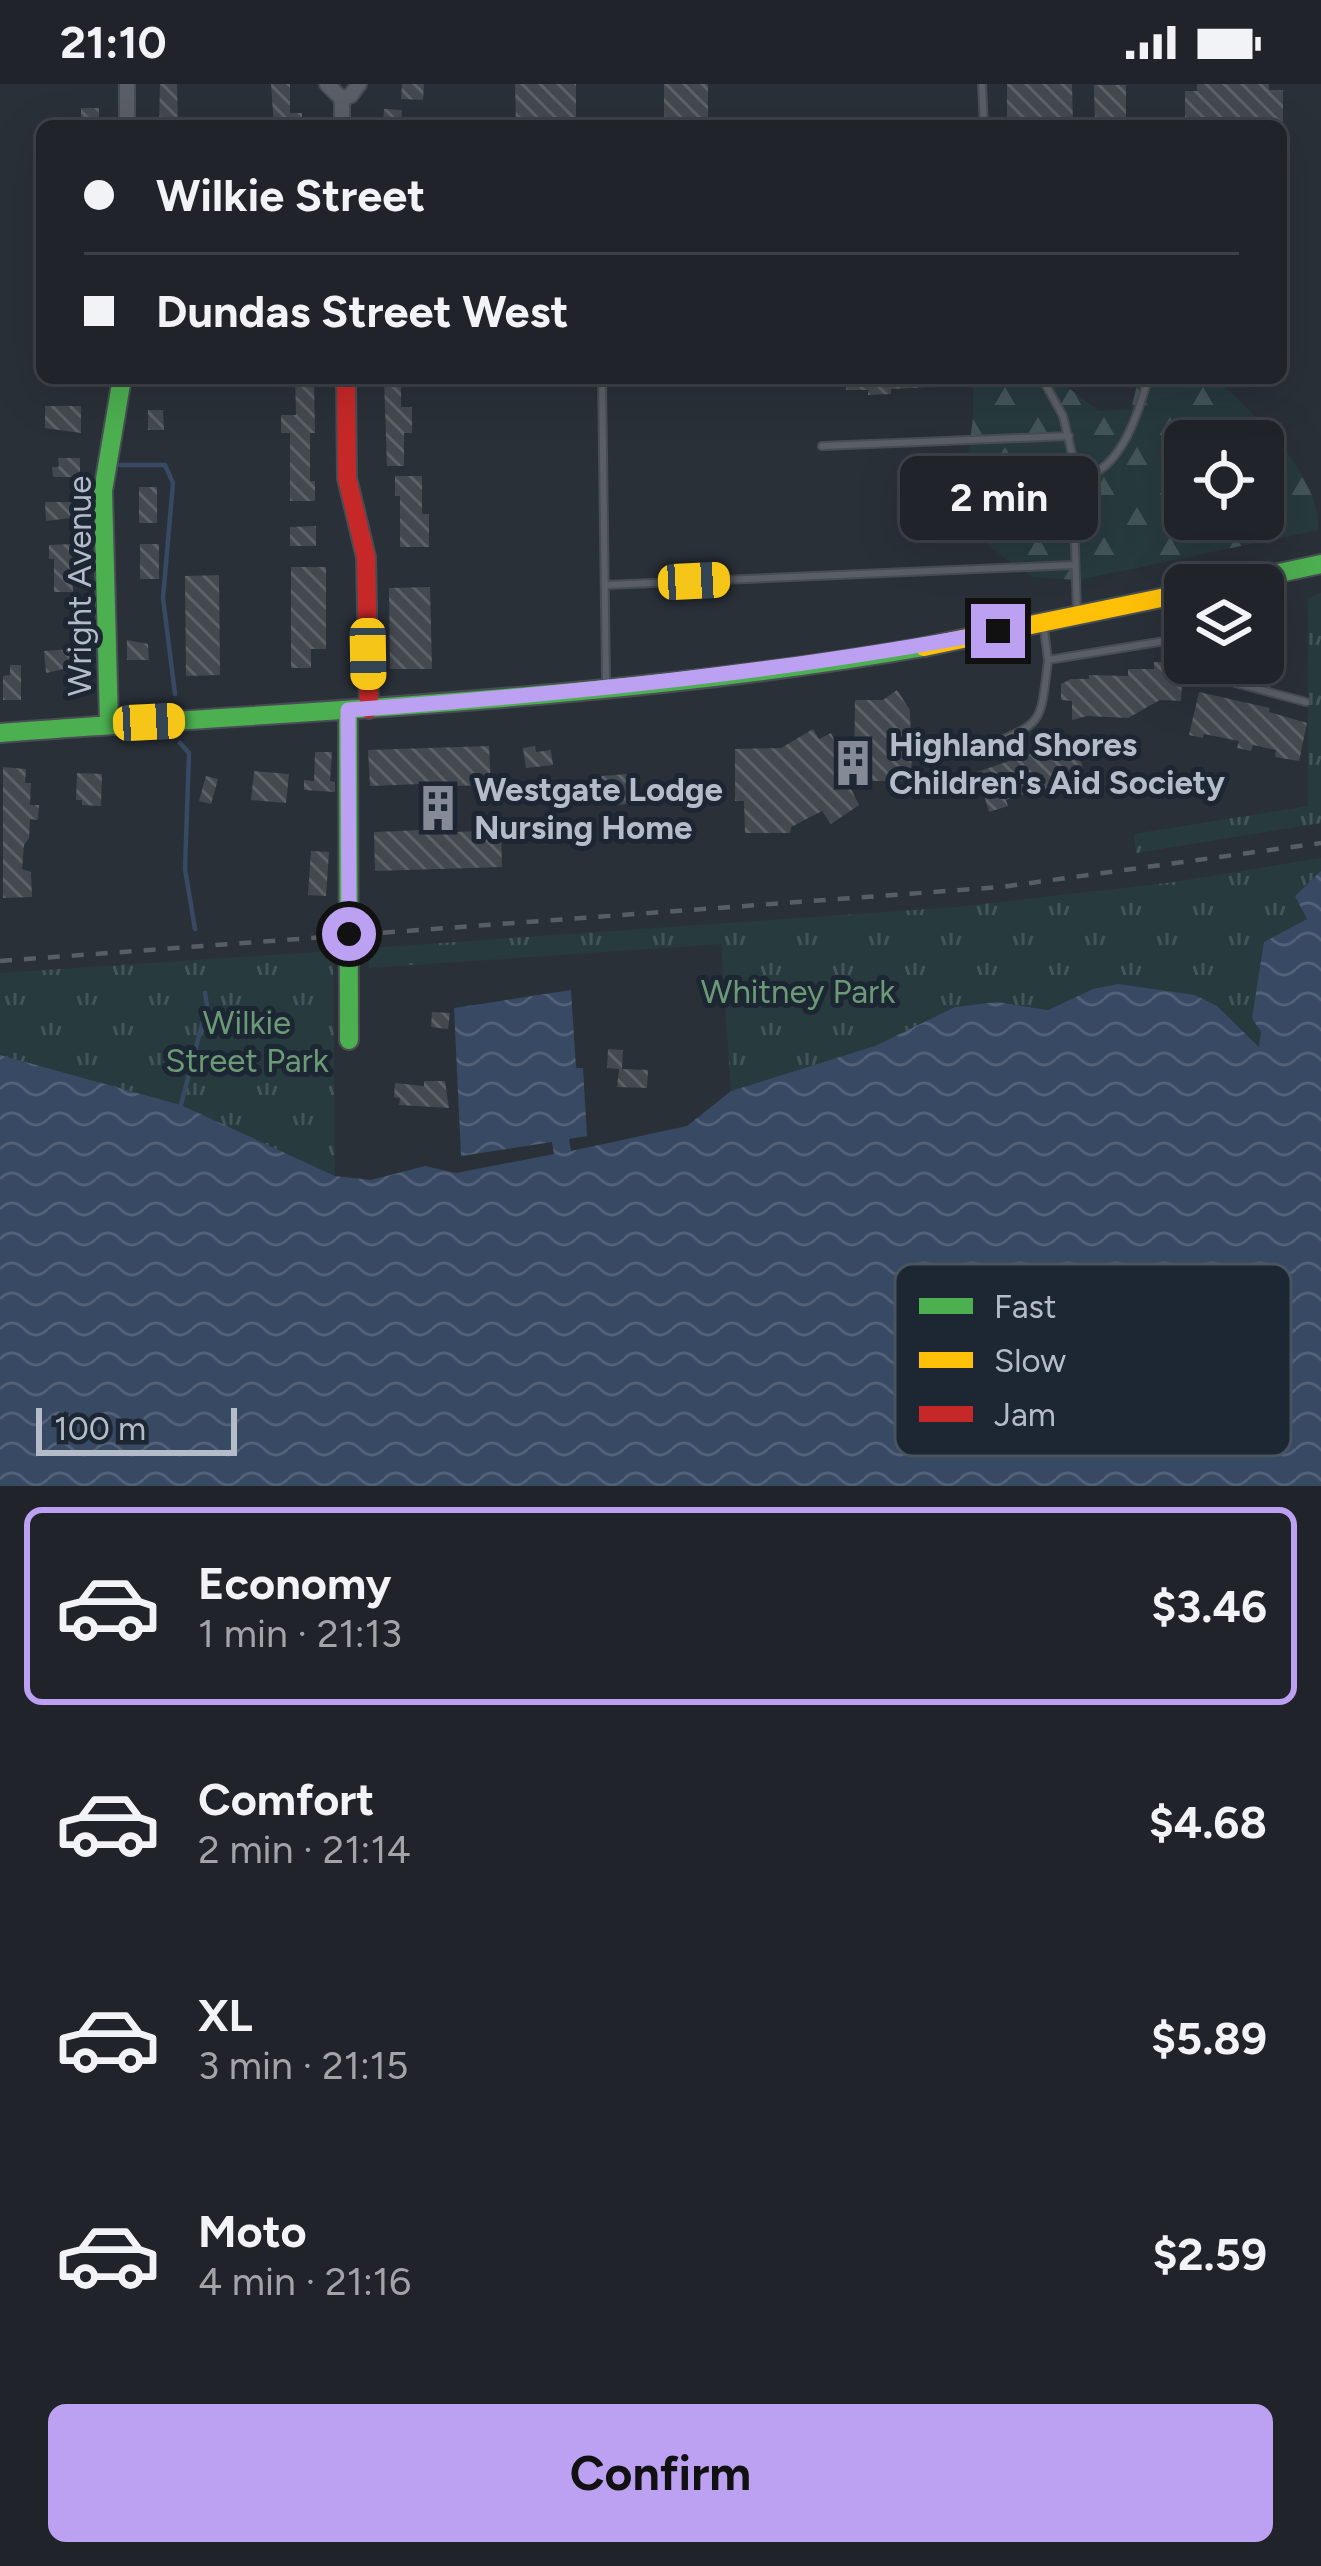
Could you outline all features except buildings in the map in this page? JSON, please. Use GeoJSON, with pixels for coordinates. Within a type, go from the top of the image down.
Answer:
{"type":"FeatureCollection","features":[{"type":"Feature","properties":{"kind":"main road","name":"Wright Avenue"},"geometry":{"type":"LineString","coordinates":[[109,724],[104,491],[121,384]]}},
{"type":"Feature","properties":{"kind":"main road"},"geometry":{"type":"LineString","coordinates":[[346,384],[347,478],[366,557],[349,1040]]}},
{"type":"Feature","properties":{"kind":"main road"},"geometry":{"type":"LineString","coordinates":[[1284,572],[1321,564]]}},
{"type":"Feature","properties":{"kind":"main road"},"geometry":{"type":"LineString","coordinates":[[0,733],[358,709],[883,653],[1164,597]]}},
{"type":"Feature","properties":{"kind":"street"},"geometry":{"type":"LineString","coordinates":[[127,84],[128,120]]}},
{"type":"Feature","properties":{"kind":"street"},"geometry":{"type":"LineString","coordinates":[[327,84],[342,99],[342,120]]}},
{"type":"Feature","properties":{"kind":"street"},"geometry":{"type":"LineString","coordinates":[[342,99],[359,84]]}},
{"type":"Feature","properties":{"kind":"lane"},"geometry":{"type":"LineString","coordinates":[[982,84],[983,120]]}},
{"type":"Feature","properties":{"kind":"lane"},"geometry":{"type":"LineString","coordinates":[[602,384],[607,685]]}},
{"type":"Feature","properties":{"kind":"lane"},"geometry":{"type":"LineString","coordinates":[[1045,384],[1069,436],[1077,615]]}},
{"type":"Feature","properties":{"kind":"lane"},"geometry":{"type":"LineString","coordinates":[[1072,479],[1095,475],[1117,452],[1146,384]]}},
{"type":"Feature","properties":{"kind":"lane"},"geometry":{"type":"LineString","coordinates":[[822,446],[1069,436]]}},
{"type":"Feature","properties":{"kind":"lane"},"geometry":{"type":"LineString","coordinates":[[605,585],[1073,565]]}},
{"type":"Feature","properties":{"kind":"lane"},"geometry":{"type":"LineString","coordinates":[[983,748],[1038,720],[1048,660],[1042,622]]}},
{"type":"Feature","properties":{"kind":"lane"},"geometry":{"type":"LineString","coordinates":[[1048,660],[1164,641]]}},
{"type":"Feature","properties":{"kind":"lane"},"geometry":{"type":"LineString","coordinates":[[1238,684],[1306,702]]}},
{"type":"Feature","properties":{"kind":"green space"},"geometry":{"type":"Polygon","coordinates":[[[973,384],[1065,384],[1099,411],[1131,409],[1137,384],[1222,384],[1258,420],[1164,420],[1164,540],[1270,540],[1078,580],[1032,577],[989,546],[963,490],[973,384]]]}},
{"type":"Feature","properties":{"kind":"green space"},"geometry":{"type":"Polygon","coordinates":[[[1284,449],[1308,487],[1318,530],[1284,537],[1284,449]]]}},
{"type":"Feature","properties":{"kind":"green space"},"geometry":{"type":"Polygon","coordinates":[[[1321,593],[1321,823],[1136,853],[1134,834],[1308,806],[1308,598],[1321,593]]]}},
{"type":"Feature","properties":{"kind":"green space","name":"Whitney Park"},"geometry":{"type":"Polygon","coordinates":[[[1321,858],[1321,871],[1295,896],[1308,919],[1261,1032],[1260,1048],[1240,1027],[1093,989],[1048,1010],[997,1002],[955,1007],[875,1046],[731,1091],[721,944],[369,968],[369,948],[957,907],[1174,882],[1321,858]]]}},
{"type":"Feature","properties":{"kind":"green space","name":"Wilkie Street Park"},"geometry":{"type":"Polygon","coordinates":[[[333,951],[335,1176],[181,1105],[0,1055],[0,973],[333,951]]]}},
{"type":"Feature","properties":{"kind":"water"},"geometry":{"type":"Polygon","coordinates":[[[1321,871],[1321,1486],[0,1486],[0,1055],[181,1105],[335,1176],[371,1180],[425,1166],[456,1173],[554,1154],[552,1142],[461,1156],[454,1008],[571,990],[587,1136],[569,1139],[571,1151],[687,1126],[731,1091],[875,1046],[955,1007],[997,1002],[1048,1010],[1093,989],[1118,984],[1195,995],[1217,1006],[1259,1047],[1261,1032],[1252,1018],[1264,942],[1307,919],[1295,896],[1321,871]]]}},
{"type":"Feature","properties":{"kind":"waterway"},"geometry":{"type":"LineString","coordinates":[[120,465],[165,465],[173,483],[163,598],[175,694]]}},
{"type":"Feature","properties":{"kind":"waterway"},"geometry":{"type":"LineString","coordinates":[[180,743],[189,753],[185,869],[195,929]]}},
{"type":"Feature","properties":{"kind":"waterway"},"geometry":{"type":"LineString","coordinates":[[181,1105],[207,1005],[205,993]]}},
{"type":"Feature","properties":{"kind":"railway"},"geometry":{"type":"LineString","coordinates":[[0,961],[1001,887],[1321,843]]}},
{"type":"Feature","properties":{"kind":"traffic: fast"},"geometry":{"type":"LineString","coordinates":[[109,724],[103,491],[121,384]]}},
{"type":"Feature","properties":{"kind":"traffic: fast"},"geometry":{"type":"LineString","coordinates":[[1284,572],[1321,564]]}},
{"type":"Feature","properties":{"kind":"traffic: fast"},"geometry":{"type":"LineString","coordinates":[[0,733],[579,691],[694,680],[924,647]]}},
{"type":"Feature","properties":{"kind":"traffic: fast"},"geometry":{"type":"LineString","coordinates":[[348,710],[349,1040]]}},
{"type":"Feature","properties":{"kind":"traffic: slow"},"geometry":{"type":"LineString","coordinates":[[924,647],[1164,597]]}},
{"type":"Feature","properties":{"kind":"traffic: jam"},"geometry":{"type":"LineString","coordinates":[[346,384],[347,478],[366,557],[369,709]]}},
{"type":"Feature","properties":{"kind":"place","name":"Highland Shores Children's Aid Society"},"geometry":{"type":"Point","coordinates":[853,763]}},
{"type":"Feature","properties":{"kind":"place","name":"Westgate Lodge Nursing Home"},"geometry":{"type":"Point","coordinates":[438,808]}},
{"type":"Feature","properties":{"kind":"route"},"geometry":{"type":"LineString","coordinates":[[349,934],[348,710],[760,669],[998,631]]}}]}
